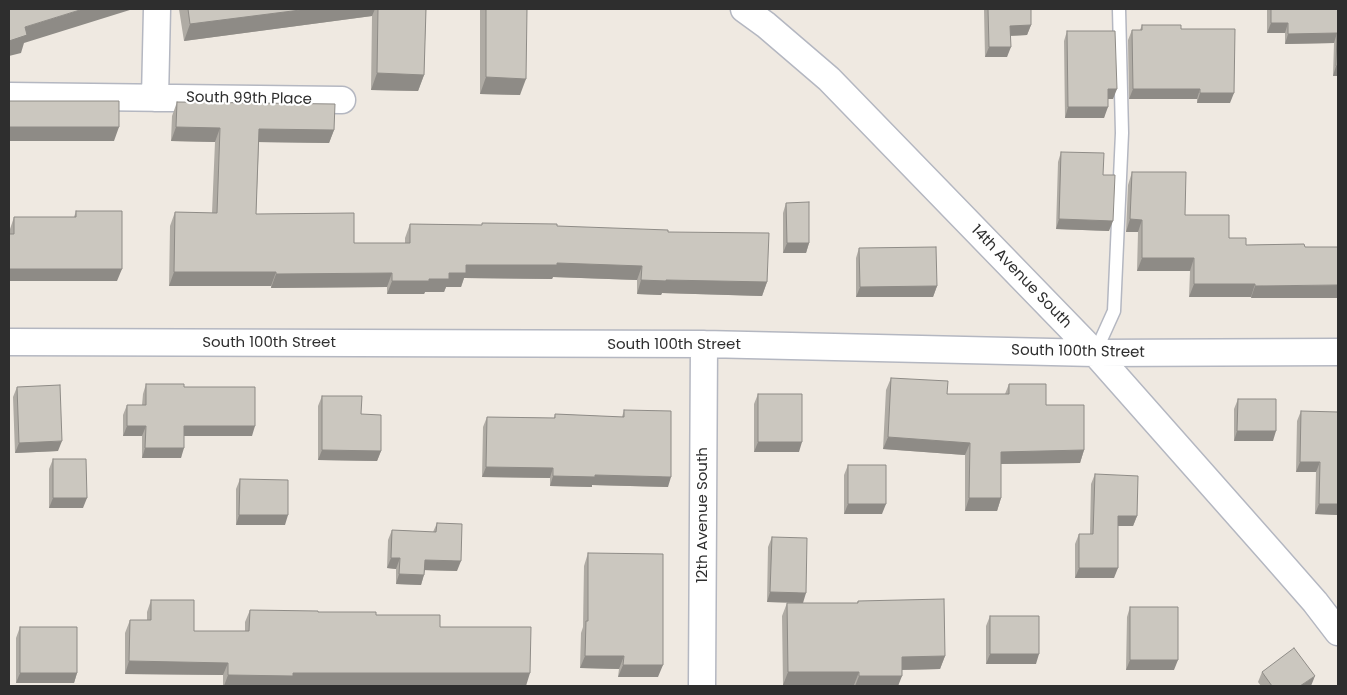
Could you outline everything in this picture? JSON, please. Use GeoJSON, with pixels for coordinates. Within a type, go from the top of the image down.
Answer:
{"type":"FeatureCollection","features":[{"type":"Feature","properties":{"kind":"street"},"geometry":{"type":"LineString","coordinates":[[156,98],[157,9]]}},
{"type":"Feature","properties":{"kind":"street","name":"14th Avenue South"},"geometry":{"type":"LineString","coordinates":[[744,9],[766,25],[829,79],[1096,353],[1315,602],[1338,632]]}},
{"type":"Feature","properties":{"kind":"street","name":"South 99th Place"},"geometry":{"type":"LineString","coordinates":[[9,96],[342,100]]}},
{"type":"Feature","properties":{"kind":"street","name":"South 100th Street"},"geometry":{"type":"LineString","coordinates":[[9,342],[704,344],[1096,353],[1338,352]]}},
{"type":"Feature","properties":{"kind":"street","name":"12th Avenue South"},"geometry":{"type":"LineString","coordinates":[[702,686],[704,344]]}},
{"type":"Feature","properties":{"kind":"lane"},"geometry":{"type":"LineString","coordinates":[[1096,353],[1114,311],[1122,133],[1119,9]]}},
{"type":"Feature","properties":{"kind":"building"},"geometry":{"type":"Polygon","coordinates":[[[9,9],[83,9],[25,27],[27,35],[9,41],[9,9]]]}},
{"type":"Feature","properties":{"kind":"building"},"geometry":{"type":"Polygon","coordinates":[[[188,9],[308,9],[190,24],[188,9]]]}},
{"type":"Feature","properties":{"kind":"building"},"geometry":{"type":"Polygon","coordinates":[[[378,9],[426,9],[424,75],[377,73],[378,9]]]}},
{"type":"Feature","properties":{"kind":"building"},"geometry":{"type":"Polygon","coordinates":[[[486,9],[527,9],[526,79],[486,77],[486,9]]]}},
{"type":"Feature","properties":{"kind":"building"},"geometry":{"type":"Polygon","coordinates":[[[988,9],[1031,9],[1031,25],[1010,26],[1011,47],[989,47],[988,9]]]}},
{"type":"Feature","properties":{"kind":"building"},"geometry":{"type":"Polygon","coordinates":[[[1271,9],[1338,9],[1338,66],[1336,66],[1337,33],[1288,34],[1288,23],[1271,23],[1271,9]]]}},
{"type":"Feature","properties":{"kind":"building"},"geometry":{"type":"Polygon","coordinates":[[[1142,25],[1181,25],[1181,29],[1235,29],[1234,93],[1200,93],[1200,89],[1133,89],[1132,30],[1142,30],[1142,25]]]}},
{"type":"Feature","properties":{"kind":"building"},"geometry":{"type":"Polygon","coordinates":[[[1067,31],[1115,31],[1117,89],[1108,89],[1108,107],[1068,107],[1067,31]]]}},
{"type":"Feature","properties":{"kind":"building"},"geometry":{"type":"Polygon","coordinates":[[[9,101],[119,101],[119,127],[9,127],[9,101]]]}},
{"type":"Feature","properties":{"kind":"building"},"geometry":{"type":"Polygon","coordinates":[[[177,102],[335,104],[334,130],[259,129],[256,214],[354,213],[354,243],[410,243],[410,224],[557,224],[557,226],[668,230],[668,232],[769,233],[767,282],[641,280],[642,266],[557,263],[557,265],[466,265],[466,273],[449,273],[449,279],[429,279],[429,281],[392,281],[392,273],[276,274],[276,272],[174,272],[175,212],[217,213],[220,128],[176,127],[177,102]]]}},
{"type":"Feature","properties":{"kind":"building"},"geometry":{"type":"Polygon","coordinates":[[[1061,152],[1104,153],[1103,175],[1115,175],[1113,221],[1059,219],[1061,152]]]}},
{"type":"Feature","properties":{"kind":"building"},"geometry":{"type":"Polygon","coordinates":[[[1132,172],[1186,172],[1185,215],[1229,215],[1229,238],[1246,238],[1246,245],[1304,244],[1305,247],[1338,247],[1338,285],[1255,286],[1255,284],[1194,284],[1194,258],[1142,258],[1142,220],[1130,219],[1132,172]]]}},
{"type":"Feature","properties":{"kind":"building"},"geometry":{"type":"Polygon","coordinates":[[[809,202],[809,243],[787,243],[786,203],[809,202]]]}},
{"type":"Feature","properties":{"kind":"building"},"geometry":{"type":"Polygon","coordinates":[[[76,211],[122,211],[122,269],[9,269],[9,234],[14,234],[14,217],[76,217],[76,211]]]}},
{"type":"Feature","properties":{"kind":"building"},"geometry":{"type":"Polygon","coordinates":[[[936,247],[937,286],[860,287],[859,248],[936,247]]]}},
{"type":"Feature","properties":{"kind":"building"},"geometry":{"type":"Polygon","coordinates":[[[891,378],[948,381],[947,394],[1009,394],[1009,384],[1046,384],[1046,405],[1084,405],[1084,450],[1001,452],[1001,498],[969,498],[970,443],[888,437],[891,378]]]}},
{"type":"Feature","properties":{"kind":"building"},"geometry":{"type":"Polygon","coordinates":[[[146,384],[184,384],[184,387],[255,387],[255,426],[184,426],[184,448],[145,448],[146,426],[127,426],[127,405],[146,405],[146,384]]]}},
{"type":"Feature","properties":{"kind":"building"},"geometry":{"type":"Polygon","coordinates":[[[60,385],[62,441],[19,443],[17,387],[60,385]]]}},
{"type":"Feature","properties":{"kind":"building"},"geometry":{"type":"Polygon","coordinates":[[[758,394],[802,394],[802,442],[758,442],[758,394]]]}},
{"type":"Feature","properties":{"kind":"building"},"geometry":{"type":"Polygon","coordinates":[[[322,396],[362,396],[361,414],[381,415],[381,451],[322,450],[322,396]]]}},
{"type":"Feature","properties":{"kind":"building"},"geometry":{"type":"Polygon","coordinates":[[[1238,399],[1276,399],[1276,431],[1237,431],[1238,399]]]}},
{"type":"Feature","properties":{"kind":"building"},"geometry":{"type":"Polygon","coordinates":[[[624,410],[671,411],[671,477],[553,476],[553,468],[486,467],[487,417],[555,418],[555,414],[624,417],[624,410]]]}},
{"type":"Feature","properties":{"kind":"building"},"geometry":{"type":"Polygon","coordinates":[[[1301,411],[1338,412],[1338,504],[1319,504],[1320,462],[1300,462],[1301,411]]]}},
{"type":"Feature","properties":{"kind":"building"},"geometry":{"type":"Polygon","coordinates":[[[53,459],[86,459],[87,498],[53,498],[53,459]]]}},
{"type":"Feature","properties":{"kind":"building"},"geometry":{"type":"Polygon","coordinates":[[[848,465],[886,465],[886,504],[848,504],[848,465]]]}},
{"type":"Feature","properties":{"kind":"building"},"geometry":{"type":"Polygon","coordinates":[[[1095,474],[1138,476],[1137,516],[1118,516],[1118,568],[1079,568],[1079,534],[1093,534],[1095,474]]]}},
{"type":"Feature","properties":{"kind":"building"},"geometry":{"type":"Polygon","coordinates":[[[240,479],[288,480],[288,515],[239,515],[240,479]]]}},
{"type":"Feature","properties":{"kind":"building"},"geometry":{"type":"Polygon","coordinates":[[[437,523],[462,524],[461,561],[425,560],[424,575],[399,574],[400,558],[391,558],[392,530],[436,532],[437,523]]]}},
{"type":"Feature","properties":{"kind":"building"},"geometry":{"type":"Polygon","coordinates":[[[772,537],[807,538],[806,593],[770,592],[772,537]]]}},
{"type":"Feature","properties":{"kind":"building"},"geometry":{"type":"Polygon","coordinates":[[[588,553],[663,554],[663,665],[623,665],[624,656],[585,656],[586,621],[588,621],[588,553]]]}},
{"type":"Feature","properties":{"kind":"building"},"geometry":{"type":"Polygon","coordinates":[[[944,599],[945,656],[902,657],[902,676],[859,676],[859,672],[788,672],[787,603],[858,603],[858,601],[944,599]]]}},
{"type":"Feature","properties":{"kind":"building"},"geometry":{"type":"Polygon","coordinates":[[[151,600],[194,600],[194,631],[249,631],[250,610],[376,612],[376,615],[440,615],[440,627],[531,627],[530,673],[293,673],[293,676],[228,675],[228,663],[129,661],[130,620],[151,620],[151,600]]]}},
{"type":"Feature","properties":{"kind":"building"},"geometry":{"type":"Polygon","coordinates":[[[1130,607],[1178,607],[1178,660],[1130,660],[1130,607]]]}},
{"type":"Feature","properties":{"kind":"building"},"geometry":{"type":"Polygon","coordinates":[[[990,616],[1039,616],[1039,654],[990,654],[990,616]]]}},
{"type":"Feature","properties":{"kind":"building"},"geometry":{"type":"Polygon","coordinates":[[[20,627],[77,627],[77,673],[20,673],[20,627]]]}},
{"type":"Feature","properties":{"kind":"building"},"geometry":{"type":"Polygon","coordinates":[[[1294,648],[1315,676],[1300,686],[1272,686],[1262,672],[1294,648]]]}}]}
